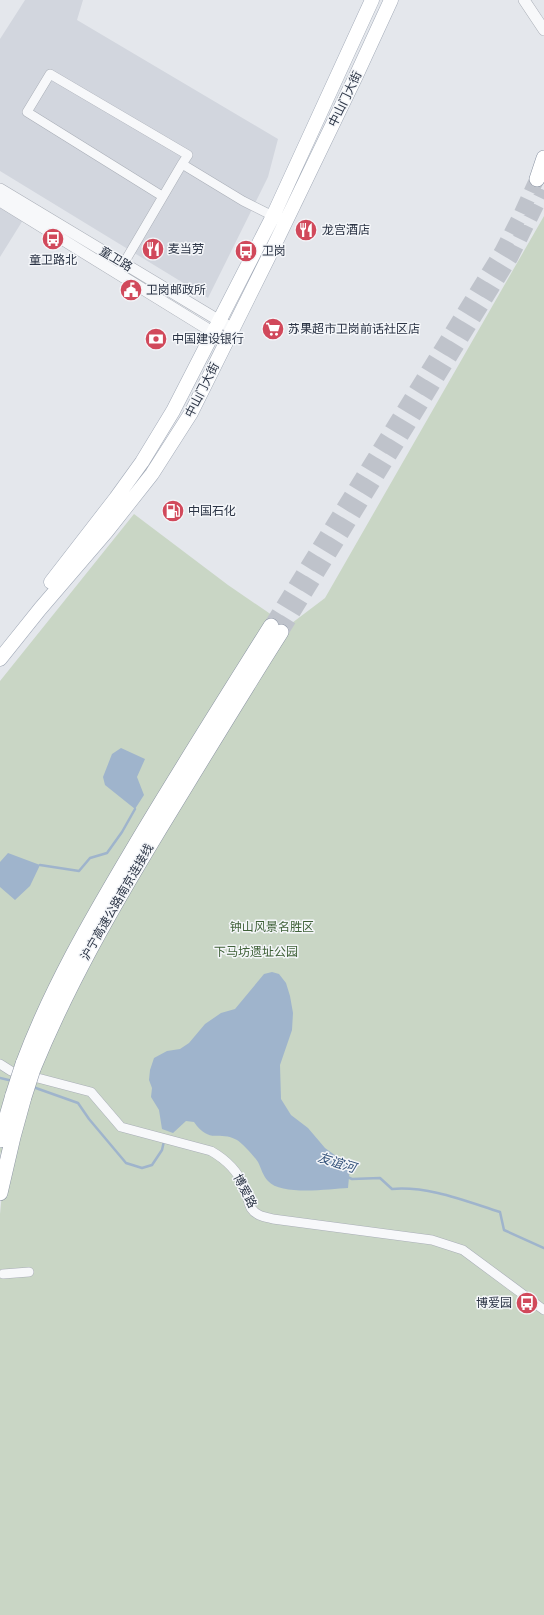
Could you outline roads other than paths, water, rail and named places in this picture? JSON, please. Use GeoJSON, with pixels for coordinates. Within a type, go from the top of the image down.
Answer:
{"type":"FeatureCollection","features":[{"type":"Feature","properties":{"kind":"highway"},"geometry":{"type":"LineString","coordinates":[[537,179],[544,158]]}},
{"type":"Feature","properties":{"kind":"highway","name":"沪宁高速公路南京连接线"},"geometry":{"type":"LineString","coordinates":[[0,1140],[18,1096],[49,1002],[98,909],[203,734],[276,629]]}},
{"type":"Feature","properties":{"kind":"highway","name":"沪宁高速公路南京连接线"},"geometry":{"type":"LineString","coordinates":[[0,1193],[13,1137],[18,1096]]}},
{"type":"Feature","properties":{"kind":"main road","name":"中山门大街"},"geometry":{"type":"LineString","coordinates":[[0,644],[64,565],[142,462],[173,411],[217,328],[273,216],[372,0]]}},
{"type":"Feature","properties":{"kind":"main road","name":"中山门大街"},"geometry":{"type":"LineString","coordinates":[[0,659],[40,609],[107,531],[152,474],[191,413],[356,76],[391,0]]}},
{"type":"Feature","properties":{"kind":"street"},"geometry":{"type":"LineString","coordinates":[[524,0],[544,30]]}},
{"type":"Feature","properties":{"kind":"street"},"geometry":{"type":"LineString","coordinates":[[117,274],[162,196],[188,155],[50,74],[27,112],[162,196]]}},
{"type":"Feature","properties":{"kind":"street"},"geometry":{"type":"LineString","coordinates":[[182,164],[243,201],[273,216]]}},
{"type":"Feature","properties":{"kind":"street","name":"童卫路"},"geometry":{"type":"LineString","coordinates":[[0,189],[123,264],[217,328]]}},
{"type":"Feature","properties":{"kind":"street","name":"童卫路"},"geometry":{"type":"LineString","coordinates":[[0,201],[117,274],[230,335]]}},
{"type":"Feature","properties":{"kind":"street","name":"博爱路"},"geometry":{"type":"LineString","coordinates":[[0,1064],[11,1071],[91,1092],[121,1126],[210,1151],[227,1162],[238,1176],[244,1186],[251,1208],[261,1216],[273,1219],[432,1240],[463,1250],[544,1310]]}},
{"type":"Feature","properties":{"kind":"street"},"geometry":{"type":"LineString","coordinates":[[2,1274],[29,1272]]}},
{"type":"Feature","properties":{"kind":"water"},"geometry":{"type":"Polygon","coordinates":[[[121,748],[145,759],[137,777],[144,795],[135,809],[105,785],[103,777],[112,754],[121,748]]]}},
{"type":"Feature","properties":{"kind":"water"},"geometry":{"type":"Polygon","coordinates":[[[8,853],[40,865],[30,886],[15,900],[0,887],[0,862],[8,853]]]}},
{"type":"Feature","properties":{"kind":"water"},"geometry":{"type":"Polygon","coordinates":[[[272,972],[279,974],[286,983],[293,1013],[292,1030],[280,1065],[281,1099],[291,1115],[308,1128],[325,1148],[350,1166],[348,1188],[318,1190],[283,1189],[274,1186],[268,1181],[258,1162],[245,1147],[231,1137],[210,1135],[200,1129],[194,1122],[186,1121],[173,1133],[162,1129],[159,1110],[151,1097],[152,1088],[149,1080],[150,1070],[154,1058],[167,1051],[180,1049],[189,1043],[205,1024],[221,1013],[235,1009],[264,974],[272,972]]]}},
{"type":"Feature","properties":{"kind":"waterway"},"geometry":{"type":"LineString","coordinates":[[40,865],[79,871],[90,858],[107,853],[122,832],[135,809]]}},
{"type":"Feature","properties":{"kind":"waterway","name":"友谊河"},"geometry":{"type":"LineString","coordinates":[[0,1078],[13,1081]]}},
{"type":"Feature","properties":{"kind":"waterway","name":"友谊河"},"geometry":{"type":"LineString","coordinates":[[33,1087],[78,1103],[89,1119],[126,1163],[142,1168],[152,1165],[162,1150],[164,1141]]}},
{"type":"Feature","properties":{"kind":"waterway","name":"友谊河"},"geometry":{"type":"LineString","coordinates":[[345,1176],[352,1179],[380,1178],[392,1189],[433,1192],[500,1212],[504,1230],[544,1248]]}},
{"type":"Feature","properties":{"kind":"tunnel"},"geometry":{"type":"LineString","coordinates":[[271,626],[502,251],[537,179]]}},
{"type":"Feature","properties":{"kind":"tunnel"},"geometry":{"type":"LineString","coordinates":[[281,632],[511,257],[544,190]]}},
{"type":"Feature","properties":{"kind":"place","name":"龙宫酒店"},"geometry":{"type":"Point","coordinates":[306,230]}},
{"type":"Feature","properties":{"kind":"place","name":"童卫路北"},"geometry":{"type":"Point","coordinates":[53,239]}},
{"type":"Feature","properties":{"kind":"place","name":"麦当劳"},"geometry":{"type":"Point","coordinates":[153,249]}},
{"type":"Feature","properties":{"kind":"place","name":"卫岗"},"geometry":{"type":"Point","coordinates":[246,251]}},
{"type":"Feature","properties":{"kind":"place","name":"卫岗邮政所"},"geometry":{"type":"Point","coordinates":[131,290]}},
{"type":"Feature","properties":{"kind":"place","name":"苏果超市卫岗前话社区店"},"geometry":{"type":"Point","coordinates":[273,329]}},
{"type":"Feature","properties":{"kind":"place","name":"中国建设银行"},"geometry":{"type":"Point","coordinates":[156,339]}},
{"type":"Feature","properties":{"kind":"place","name":"中国石化"},"geometry":{"type":"Point","coordinates":[173,511]}},
{"type":"Feature","properties":{"kind":"place","name":"博爱园"},"geometry":{"type":"Point","coordinates":[527,1303]}},
{"type":"Feature","properties":{"kind":"park label","name":"钟山风景名胜区"},"geometry":{"type":"Point","coordinates":[272,927]}},
{"type":"Feature","properties":{"kind":"park label","name":"下马坊遗址公园"},"geometry":{"type":"Point","coordinates":[256,952]}}]}
